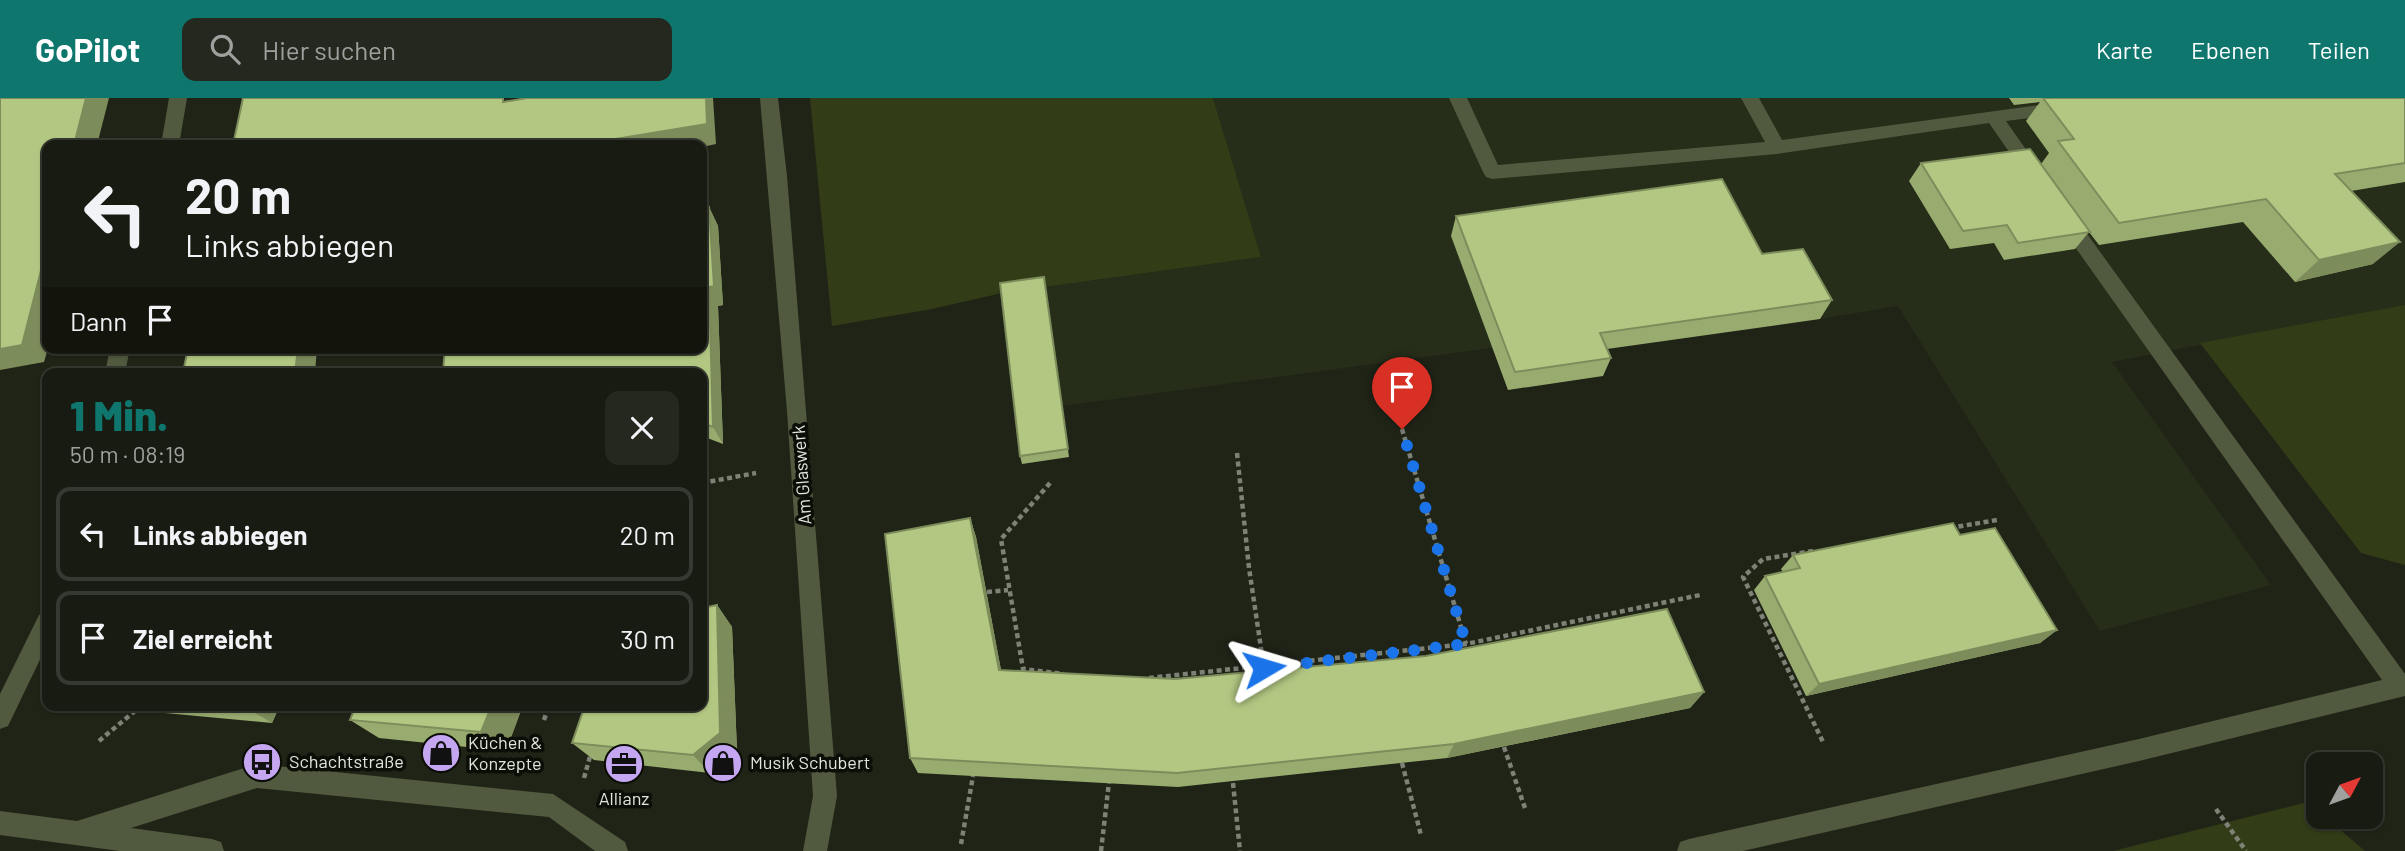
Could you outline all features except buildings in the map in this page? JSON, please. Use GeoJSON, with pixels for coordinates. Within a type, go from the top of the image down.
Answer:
{"type":"FeatureCollection","features":[{"type":"Feature","properties":{"kind":"street"},"geometry":{"type":"LineString","coordinates":[[171,140],[178,98]]}},
{"type":"Feature","properties":{"kind":"street","name":"Am Glaswerk"},"geometry":{"type":"LineString","coordinates":[[769,98],[798,424],[825,796],[815,851]]}},
{"type":"Feature","properties":{"kind":"street"},"geometry":{"type":"LineString","coordinates":[[1458,98],[1492,172],[1777,147],[2083,105]]}},
{"type":"Feature","properties":{"kind":"street"},"geometry":{"type":"LineString","coordinates":[[1750,98],[1777,147]]}},
{"type":"Feature","properties":{"kind":"street"},"geometry":{"type":"LineString","coordinates":[[1689,851],[2152,747],[2402,685],[1993,116]]}},
{"type":"Feature","properties":{"kind":"street"},"geometry":{"type":"LineString","coordinates":[[0,718],[42,632]]}},
{"type":"Feature","properties":{"kind":"street"},"geometry":{"type":"LineString","coordinates":[[77,833],[257,776],[553,806],[616,851]]}},
{"type":"Feature","properties":{"kind":"street"},"geometry":{"type":"LineString","coordinates":[[0,823],[212,851]]}},
{"type":"Feature","properties":{"kind":"street"},"geometry":{"type":"LineString","coordinates":[[77,833],[101,851]]}},
{"type":"Feature","properties":{"kind":"path"},"geometry":{"type":"LineString","coordinates":[[1402,429],[1466,644]]}},
{"type":"Feature","properties":{"kind":"path"},"geometry":{"type":"LineString","coordinates":[[1237,453],[1249,568],[1264,668]]}},
{"type":"Feature","properties":{"kind":"path"},"geometry":{"type":"LineString","coordinates":[[707,482],[756,473]]}},
{"type":"Feature","properties":{"kind":"path"},"geometry":{"type":"LineString","coordinates":[[1050,483],[1001,539],[1023,669],[1073,675]]}},
{"type":"Feature","properties":{"kind":"path"},"geometry":{"type":"LineString","coordinates":[[1942,529],[1997,520]]}},
{"type":"Feature","properties":{"kind":"path"},"geometry":{"type":"LineString","coordinates":[[1818,550],[1763,559],[1743,577],[1824,744]]}},
{"type":"Feature","properties":{"kind":"path"},"geometry":{"type":"LineString","coordinates":[[987,592],[1008,590]]}},
{"type":"Feature","properties":{"kind":"path"},"geometry":{"type":"LineString","coordinates":[[1137,679],[1264,668],[1466,644],[1700,595]]}},
{"type":"Feature","properties":{"kind":"path"},"geometry":{"type":"LineString","coordinates":[[1584,619],[1589,628]]}},
{"type":"Feature","properties":{"kind":"path"},"geometry":{"type":"LineString","coordinates":[[99,741],[135,711]]}},
{"type":"Feature","properties":{"kind":"path"},"geometry":{"type":"LineString","coordinates":[[544,720],[547,711]]}},
{"type":"Feature","properties":{"kind":"path"},"geometry":{"type":"LineString","coordinates":[[1504,747],[1526,811]]}},
{"type":"Feature","properties":{"kind":"path"},"geometry":{"type":"LineString","coordinates":[[583,782],[592,749]]}},
{"type":"Feature","properties":{"kind":"path"},"geometry":{"type":"LineString","coordinates":[[1402,763],[1421,835]]}},
{"type":"Feature","properties":{"kind":"path"},"geometry":{"type":"LineString","coordinates":[[961,844],[973,776]]}},
{"type":"Feature","properties":{"kind":"path"},"geometry":{"type":"LineString","coordinates":[[1101,851],[1109,782]]}},
{"type":"Feature","properties":{"kind":"path"},"geometry":{"type":"LineString","coordinates":[[1234,783],[1240,851]]}},
{"type":"Feature","properties":{"kind":"path"},"geometry":{"type":"LineString","coordinates":[[2216,808],[2246,851]]}},
{"type":"Feature","properties":{"kind":"shaded area"},"geometry":{"type":"Polygon","coordinates":[[[1213,98],[2405,98],[2405,305],[2112,362],[2271,585],[2100,631],[1898,306],[1820,319],[1595,334],[1062,406],[1045,287],[1261,257],[1213,98]]]}},
{"type":"Feature","properties":{"kind":"green space"},"geometry":{"type":"Polygon","coordinates":[[[810,98],[1213,98],[1261,257],[1002,293],[932,309],[832,326],[810,98]]]}},
{"type":"Feature","properties":{"kind":"green space"},"geometry":{"type":"Polygon","coordinates":[[[2405,305],[2405,565],[2361,553],[2200,343],[2405,305]]]}},
{"type":"Feature","properties":{"kind":"green space"},"geometry":{"type":"Polygon","coordinates":[[[2306,803],[2306,830],[2340,830],[2365,851],[2113,851],[2306,803]]]}},
{"type":"Feature","properties":{"kind":"place","name":"Küchen & Konzepte"},"geometry":{"type":"Point","coordinates":[441,753]}},
{"type":"Feature","properties":{"kind":"place","name":"Schachtstraße"},"geometry":{"type":"Point","coordinates":[262,762]}},
{"type":"Feature","properties":{"kind":"place","name":"Musik Schubert"},"geometry":{"type":"Point","coordinates":[723,763]}},
{"type":"Feature","properties":{"kind":"place","name":"Allianz"},"geometry":{"type":"Point","coordinates":[624,764]}},
{"type":"Feature","properties":{"kind":"route"},"geometry":{"type":"LineString","coordinates":[[1264,668],[1466,644],[1402,429]]}}]}
